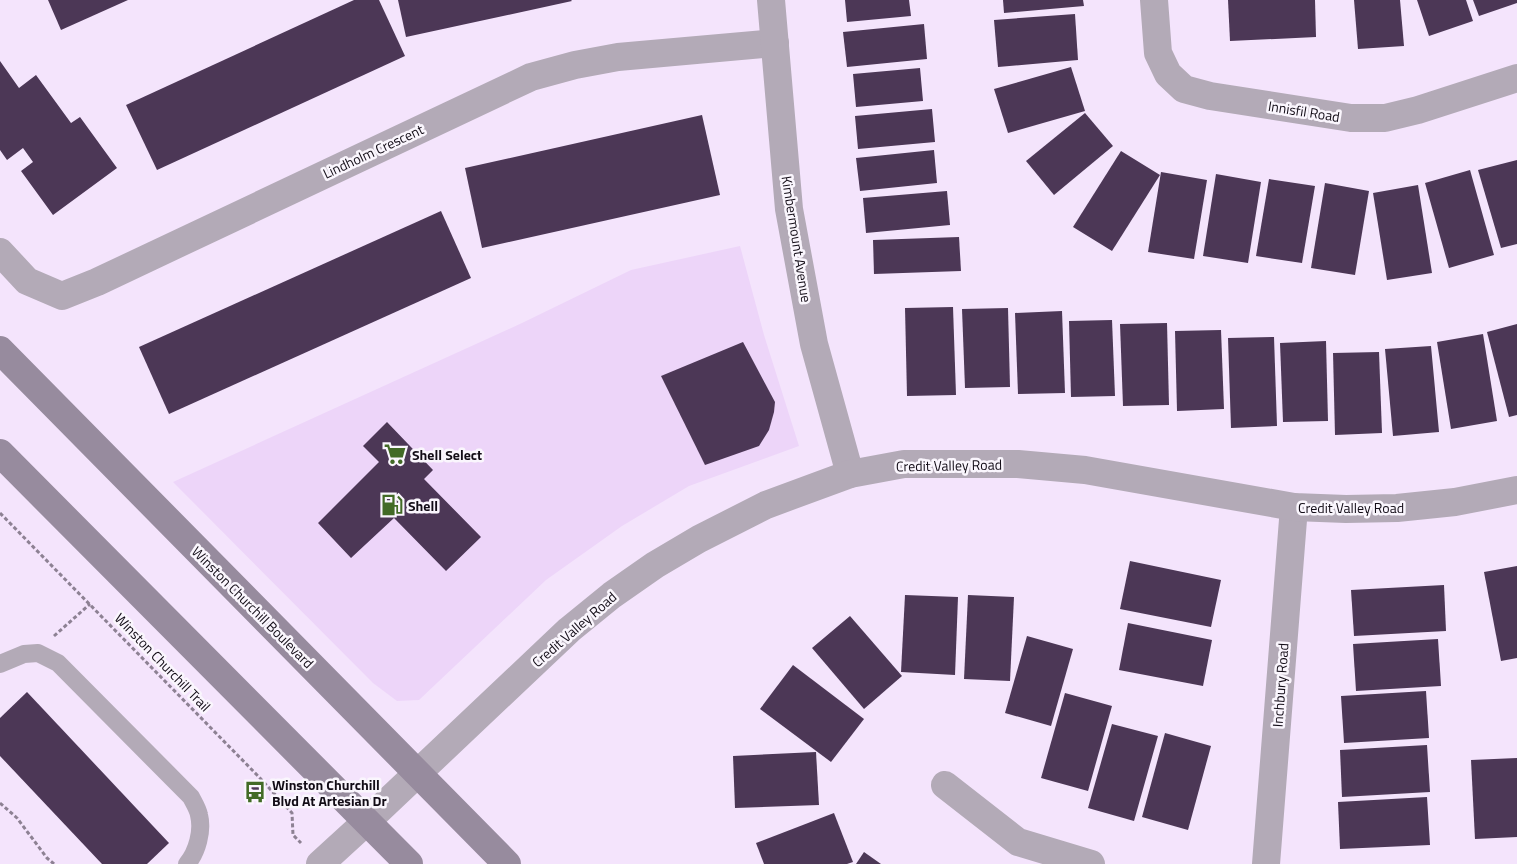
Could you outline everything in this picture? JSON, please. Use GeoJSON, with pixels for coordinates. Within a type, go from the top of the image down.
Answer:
{"type":"FeatureCollection","features":[{"type":"Feature","properties":{"kind":"main road","name":"Winston Churchill Boulevard"},"geometry":{"type":"LineString","coordinates":[[0,350],[507,864]]}},
{"type":"Feature","properties":{"kind":"main road"},"geometry":{"type":"LineString","coordinates":[[0,454],[409,864]]}},
{"type":"Feature","properties":{"kind":"street","name":"Kimbermount Avenue"},"geometry":{"type":"LineString","coordinates":[[772,0],[789,209],[814,344],[850,474]]}},
{"type":"Feature","properties":{"kind":"street","name":"Innisfil Road"},"geometry":{"type":"LineString","coordinates":[[1154,0],[1158,53],[1168,74],[1184,89],[1210,96],[1351,118],[1386,118],[1418,110],[1517,78]]}},
{"type":"Feature","properties":{"kind":"street","name":"Lindholm Crescent"},"geometry":{"type":"LineString","coordinates":[[0,252],[27,281],[62,296],[97,282],[531,77],[575,65],[618,57],[775,43]]}},
{"type":"Feature","properties":{"kind":"street","name":"Credit Valley Road"},"geometry":{"type":"LineString","coordinates":[[320,864],[569,630],[612,595],[654,565],[699,539],[766,505],[850,474],[904,464],[1018,464],[1085,470],[1294,507],[1346,509],[1397,508],[1455,502],[1517,490]]}},
{"type":"Feature","properties":{"kind":"street","name":"Inchbury Road"},"geometry":{"type":"LineString","coordinates":[[1266,864],[1294,507]]}},
{"type":"Feature","properties":{"kind":"street"},"geometry":{"type":"LineString","coordinates":[[945,786],[1018,842],[1091,864]]}},
{"type":"Feature","properties":{"kind":"lane"},"geometry":{"type":"LineString","coordinates":[[0,664],[24,654],[38,653],[58,663],[191,797],[199,815],[199,837],[193,857],[187,864]]}},
{"type":"Feature","properties":{"kind":"path","name":"Winston Churchill Trail"},"geometry":{"type":"LineString","coordinates":[[0,513],[292,813],[293,835]]}},
{"type":"Feature","properties":{"kind":"path"},"geometry":{"type":"LineString","coordinates":[[38,653],[51,638],[90,604]]}},
{"type":"Feature","properties":{"kind":"path"},"geometry":{"type":"LineString","coordinates":[[0,803],[17,818],[47,858],[54,864]]}},
{"type":"Feature","properties":{"kind":"shaded area"},"geometry":{"type":"Polygon","coordinates":[[[740,246],[764,335],[799,446],[689,486],[622,526],[546,580],[419,700],[397,701],[373,683],[173,482],[522,323],[631,270],[740,246]]]}},
{"type":"Feature","properties":{"kind":"building"},"geometry":{"type":"Polygon","coordinates":[[[48,0],[128,0],[61,30],[48,0]]]}},
{"type":"Feature","properties":{"kind":"building"},"geometry":{"type":"Polygon","coordinates":[[[354,0],[379,0],[405,56],[157,170],[126,105],[354,0]]]}},
{"type":"Feature","properties":{"kind":"building"},"geometry":{"type":"Polygon","coordinates":[[[398,0],[571,0],[572,1],[406,37],[398,0]]]}},
{"type":"Feature","properties":{"kind":"building"},"geometry":{"type":"Polygon","coordinates":[[[845,0],[909,0],[911,16],[847,22],[845,0]]]}},
{"type":"Feature","properties":{"kind":"building"},"geometry":{"type":"Polygon","coordinates":[[[1003,0],[1083,0],[1084,6],[1004,13],[1003,0]]]}},
{"type":"Feature","properties":{"kind":"building"},"geometry":{"type":"Polygon","coordinates":[[[1228,0],[1315,0],[1316,37],[1230,41],[1228,0]]]}},
{"type":"Feature","properties":{"kind":"building"},"geometry":{"type":"Polygon","coordinates":[[[1354,0],[1400,0],[1404,46],[1358,49],[1354,0]]]}},
{"type":"Feature","properties":{"kind":"building"},"geometry":{"type":"Polygon","coordinates":[[[1417,0],[1466,0],[1473,21],[1429,36],[1417,0]]]}},
{"type":"Feature","properties":{"kind":"building"},"geometry":{"type":"Polygon","coordinates":[[[1473,0],[1517,0],[1517,3],[1479,16],[1473,0]]]}},
{"type":"Feature","properties":{"kind":"building"},"geometry":{"type":"Polygon","coordinates":[[[1075,14],[1078,60],[998,67],[994,20],[1075,14]]]}},
{"type":"Feature","properties":{"kind":"building"},"geometry":{"type":"Polygon","coordinates":[[[924,24],[927,59],[847,67],[843,32],[924,24]]]}},
{"type":"Feature","properties":{"kind":"building"},"geometry":{"type":"Polygon","coordinates":[[[0,61],[19,88],[36,75],[71,123],[80,117],[117,168],[53,215],[21,171],[33,162],[23,148],[7,160],[0,150],[0,61]]]}},
{"type":"Feature","properties":{"kind":"building"},"geometry":{"type":"Polygon","coordinates":[[[1071,67],[1085,111],[1008,133],[994,89],[1071,67]]]}},
{"type":"Feature","properties":{"kind":"building"},"geometry":{"type":"Polygon","coordinates":[[[920,68],[923,101],[856,107],[853,74],[920,68]]]}},
{"type":"Feature","properties":{"kind":"building"},"geometry":{"type":"Polygon","coordinates":[[[932,109],[935,142],[858,149],[855,116],[932,109]]]}},
{"type":"Feature","properties":{"kind":"building"},"geometry":{"type":"Polygon","coordinates":[[[1085,113],[1113,146],[1054,195],[1026,161],[1085,113]]]}},
{"type":"Feature","properties":{"kind":"building"},"geometry":{"type":"Polygon","coordinates":[[[702,115],[720,195],[482,248],[465,168],[702,115]]]}},
{"type":"Feature","properties":{"kind":"building"},"geometry":{"type":"Polygon","coordinates":[[[934,150],[937,183],[860,191],[856,158],[934,150]]]}},
{"type":"Feature","properties":{"kind":"building"},"geometry":{"type":"Polygon","coordinates":[[[1121,151],[1160,175],[1112,251],[1073,227],[1121,151]]]}},
{"type":"Feature","properties":{"kind":"building"},"geometry":{"type":"Polygon","coordinates":[[[1517,160],[1517,244],[1501,248],[1478,170],[1517,160]]]}},
{"type":"Feature","properties":{"kind":"building"},"geometry":{"type":"Polygon","coordinates":[[[1470,170],[1494,255],[1449,268],[1425,183],[1470,170]]]}},
{"type":"Feature","properties":{"kind":"building"},"geometry":{"type":"Polygon","coordinates":[[[1161,172],[1207,180],[1194,259],[1148,252],[1161,172]]]}},
{"type":"Feature","properties":{"kind":"building"},"geometry":{"type":"Polygon","coordinates":[[[1216,174],[1261,182],[1248,263],[1203,256],[1216,174]]]}},
{"type":"Feature","properties":{"kind":"building"},"geometry":{"type":"Polygon","coordinates":[[[1269,179],[1315,186],[1302,263],[1256,256],[1269,179]]]}},
{"type":"Feature","properties":{"kind":"building"},"geometry":{"type":"Polygon","coordinates":[[[1325,183],[1369,191],[1355,275],[1311,268],[1325,183]]]}},
{"type":"Feature","properties":{"kind":"building"},"geometry":{"type":"Polygon","coordinates":[[[1418,185],[1432,273],[1387,280],[1373,193],[1418,185]]]}},
{"type":"Feature","properties":{"kind":"building"},"geometry":{"type":"Polygon","coordinates":[[[947,191],[950,225],[866,233],[863,198],[947,191]]]}},
{"type":"Feature","properties":{"kind":"building"},"geometry":{"type":"Polygon","coordinates":[[[441,211],[471,278],[169,414],[139,347],[441,211]]]}},
{"type":"Feature","properties":{"kind":"building"},"geometry":{"type":"Polygon","coordinates":[[[959,237],[961,271],[874,274],[873,240],[959,237]]]}},
{"type":"Feature","properties":{"kind":"building"},"geometry":{"type":"Polygon","coordinates":[[[953,307],[956,395],[907,396],[905,308],[953,307]]]}},
{"type":"Feature","properties":{"kind":"building"},"geometry":{"type":"Polygon","coordinates":[[[1008,308],[1010,387],[965,388],[962,309],[1008,308]]]}},
{"type":"Feature","properties":{"kind":"building"},"geometry":{"type":"Polygon","coordinates":[[[1062,311],[1065,393],[1018,394],[1015,313],[1062,311]]]}},
{"type":"Feature","properties":{"kind":"building"},"geometry":{"type":"Polygon","coordinates":[[[1112,320],[1115,396],[1071,397],[1069,321],[1112,320]]]}},
{"type":"Feature","properties":{"kind":"building"},"geometry":{"type":"Polygon","coordinates":[[[1167,323],[1169,405],[1123,406],[1120,324],[1167,323]]]}},
{"type":"Feature","properties":{"kind":"building"},"geometry":{"type":"Polygon","coordinates":[[[1517,324],[1517,415],[1509,417],[1487,332],[1517,324]]]}},
{"type":"Feature","properties":{"kind":"building"},"geometry":{"type":"Polygon","coordinates":[[[1221,330],[1224,409],[1177,411],[1175,331],[1221,330]]]}},
{"type":"Feature","properties":{"kind":"building"},"geometry":{"type":"Polygon","coordinates":[[[1483,334],[1497,421],[1451,429],[1437,342],[1483,334]]]}},
{"type":"Feature","properties":{"kind":"building"},"geometry":{"type":"Polygon","coordinates":[[[1274,337],[1277,426],[1231,428],[1228,338],[1274,337]]]}},
{"type":"Feature","properties":{"kind":"building"},"geometry":{"type":"Polygon","coordinates":[[[1326,341],[1328,421],[1283,422],[1280,343],[1326,341]]]}},
{"type":"Feature","properties":{"kind":"building"},"geometry":{"type":"Polygon","coordinates":[[[743,342],[775,402],[769,430],[759,446],[705,465],[661,376],[743,342]]]}},
{"type":"Feature","properties":{"kind":"building"},"geometry":{"type":"Polygon","coordinates":[[[1431,346],[1439,432],[1393,436],[1385,349],[1431,346]]]}},
{"type":"Feature","properties":{"kind":"building"},"geometry":{"type":"Polygon","coordinates":[[[1379,352],[1382,433],[1335,435],[1333,353],[1379,352]]]}},
{"type":"Feature","properties":{"kind":"building","name":"Shell"},"geometry":{"type":"Polygon","coordinates":[[[387,422],[433,470],[424,479],[481,537],[446,571],[394,518],[351,558],[318,523],[379,462],[363,446],[387,422]]]}},
{"type":"Feature","properties":{"kind":"building"},"geometry":{"type":"Polygon","coordinates":[[[1130,561],[1221,580],[1211,627],[1120,609],[1130,561]]]}},
{"type":"Feature","properties":{"kind":"building"},"geometry":{"type":"Polygon","coordinates":[[[1517,566],[1517,658],[1501,661],[1484,572],[1517,566]]]}},
{"type":"Feature","properties":{"kind":"building"},"geometry":{"type":"Polygon","coordinates":[[[1444,585],[1446,631],[1354,636],[1351,590],[1444,585]]]}},
{"type":"Feature","properties":{"kind":"building"},"geometry":{"type":"Polygon","coordinates":[[[905,595],[958,597],[955,675],[901,672],[905,595]]]}},
{"type":"Feature","properties":{"kind":"building"},"geometry":{"type":"Polygon","coordinates":[[[968,595],[1014,597],[1010,681],[964,679],[968,595]]]}},
{"type":"Feature","properties":{"kind":"building"},"geometry":{"type":"Polygon","coordinates":[[[850,616],[902,676],[864,709],[812,648],[850,616]]]}},
{"type":"Feature","properties":{"kind":"building"},"geometry":{"type":"Polygon","coordinates":[[[1128,623],[1212,640],[1203,686],[1119,670],[1128,623]]]}},
{"type":"Feature","properties":{"kind":"building"},"geometry":{"type":"Polygon","coordinates":[[[1027,636],[1073,649],[1051,726],[1005,713],[1027,636]]]}},
{"type":"Feature","properties":{"kind":"building"},"geometry":{"type":"Polygon","coordinates":[[[1438,639],[1441,686],[1356,691],[1353,644],[1438,639]]]}},
{"type":"Feature","properties":{"kind":"building"},"geometry":{"type":"Polygon","coordinates":[[[793,665],[864,719],[831,762],[760,709],[793,665]]]}},
{"type":"Feature","properties":{"kind":"building"},"geometry":{"type":"Polygon","coordinates":[[[1426,691],[1429,738],[1344,743],[1341,696],[1426,691]]]}},
{"type":"Feature","properties":{"kind":"building"},"geometry":{"type":"Polygon","coordinates":[[[27,692],[169,843],[147,864],[102,864],[0,756],[0,718],[27,692]]]}},
{"type":"Feature","properties":{"kind":"building"},"geometry":{"type":"Polygon","coordinates":[[[1065,693],[1112,706],[1088,791],[1041,778],[1065,693]]]}},
{"type":"Feature","properties":{"kind":"building"},"geometry":{"type":"Polygon","coordinates":[[[1112,724],[1158,736],[1134,821],[1088,808],[1112,724]]]}},
{"type":"Feature","properties":{"kind":"building"},"geometry":{"type":"Polygon","coordinates":[[[1165,733],[1211,746],[1188,830],[1142,817],[1165,733]]]}},
{"type":"Feature","properties":{"kind":"building"},"geometry":{"type":"Polygon","coordinates":[[[1427,745],[1430,792],[1342,797],[1340,750],[1427,745]]]}},
{"type":"Feature","properties":{"kind":"building"},"geometry":{"type":"Polygon","coordinates":[[[816,752],[819,805],[735,808],[733,756],[816,752]]]}},
{"type":"Feature","properties":{"kind":"building"},"geometry":{"type":"Polygon","coordinates":[[[1517,758],[1517,837],[1475,839],[1471,760],[1517,758]]]}},
{"type":"Feature","properties":{"kind":"building"},"geometry":{"type":"Polygon","coordinates":[[[255,784],[265,793],[260,797],[251,788],[255,784]]]}},
{"type":"Feature","properties":{"kind":"building"},"geometry":{"type":"Polygon","coordinates":[[[1427,797],[1430,845],[1340,849],[1338,802],[1427,797]]]}},
{"type":"Feature","properties":{"kind":"building"},"geometry":{"type":"Polygon","coordinates":[[[834,813],[853,862],[847,864],[764,864],[756,843],[834,813]]]}},
{"type":"Feature","properties":{"kind":"building"},"geometry":{"type":"Polygon","coordinates":[[[864,852],[881,864],[856,864],[864,852]]]}},
{"type":"Feature","properties":{"kind":"place","name":"Shell Select"},"geometry":{"type":"Point","coordinates":[395,454]}},
{"type":"Feature","properties":{"kind":"place","name":"Shell"},"geometry":{"type":"Point","coordinates":[392,505]}},
{"type":"Feature","properties":{"kind":"place","name":"Winston Churchill Blvd At Artesian Dr"},"geometry":{"type":"Point","coordinates":[255,792]}}]}
